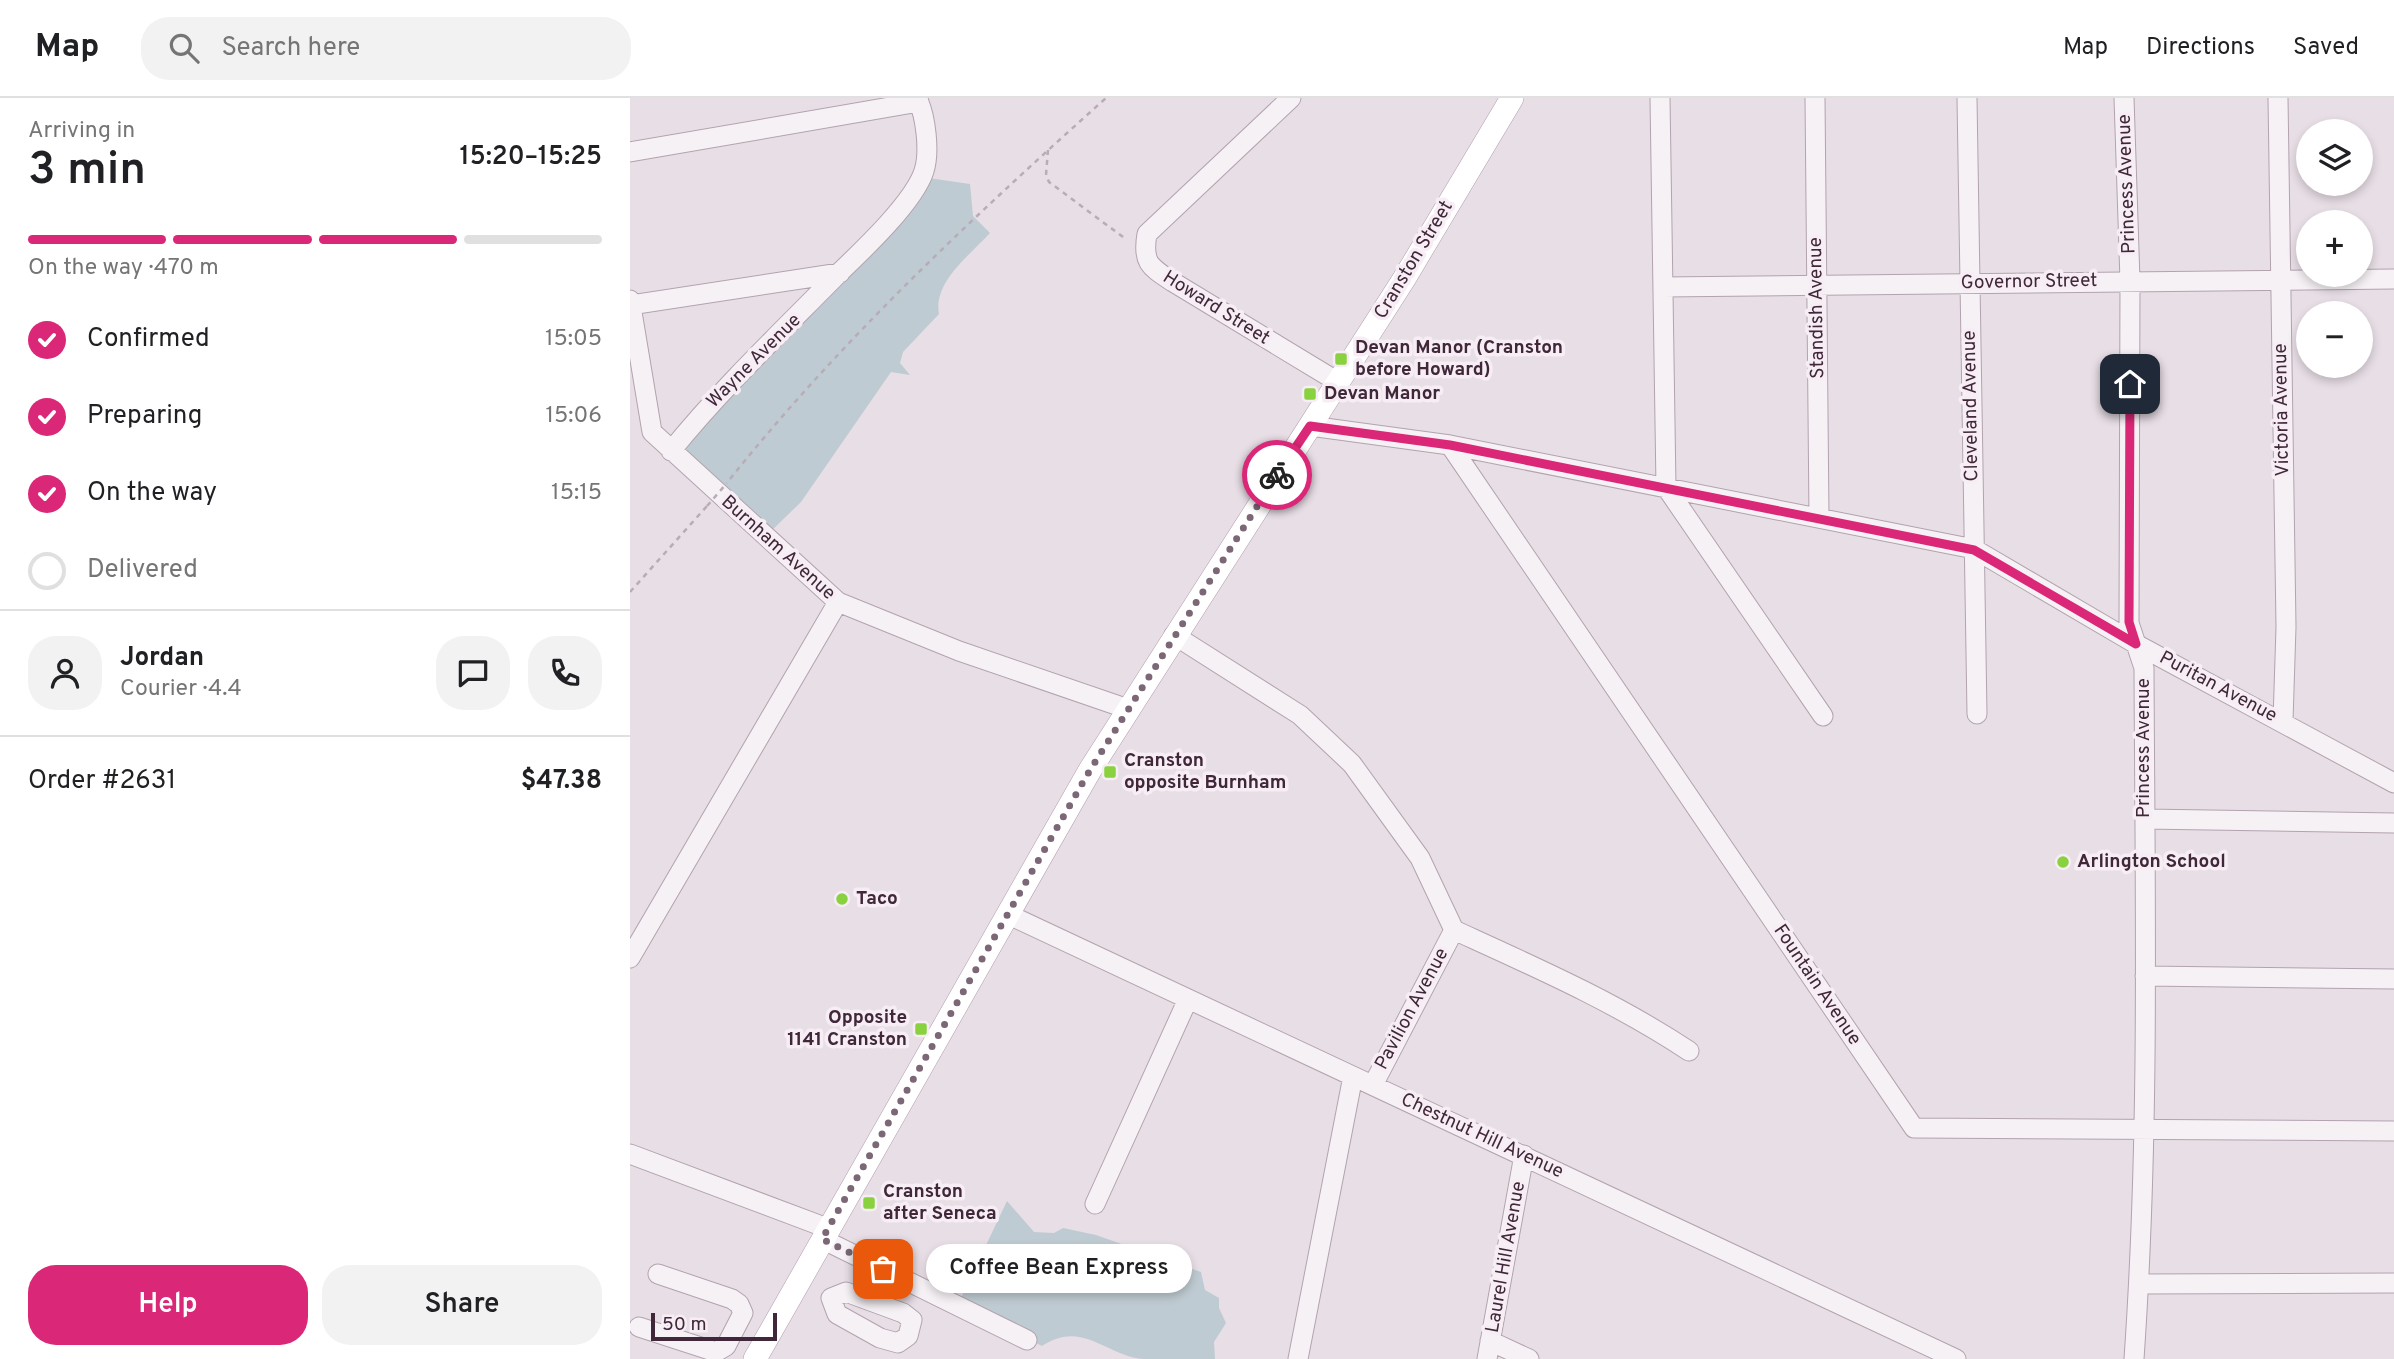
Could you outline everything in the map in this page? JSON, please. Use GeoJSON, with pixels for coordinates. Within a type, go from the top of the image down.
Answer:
{"type":"FeatureCollection","features":[{"type":"Feature","properties":{"kind":"main road","name":"Cranston Street"},"geometry":{"type":"LineString","coordinates":[[755,1359],[1007,914],[1128,709],[1404,279],[1511,98]]}},
{"type":"Feature","properties":{"kind":"street"},"geometry":{"type":"LineString","coordinates":[[1144,252],[1147,234],[1291,98]]}},
{"type":"Feature","properties":{"kind":"street"},"geometry":{"type":"LineString","coordinates":[[1660,98],[1666,487],[1822,716]]}},
{"type":"Feature","properties":{"kind":"street","name":"Standish Avenue"},"geometry":{"type":"LineString","coordinates":[[1815,98],[1819,517]]}},
{"type":"Feature","properties":{"kind":"street","name":"Cleveland Avenue"},"geometry":{"type":"LineString","coordinates":[[1967,98],[1976,714]]}},
{"type":"Feature","properties":{"kind":"street","name":"Princess Avenue"},"geometry":{"type":"LineString","coordinates":[[2124,98],[2130,281],[2129,622],[2144,668],[2145,976],[2139,1284],[2134,1359]]}},
{"type":"Feature","properties":{"kind":"street","name":"Victoria Avenue"},"geometry":{"type":"LineString","coordinates":[[2278,98],[2286,626],[2283,721]]}},
{"type":"Feature","properties":{"kind":"street"},"geometry":{"type":"LineString","coordinates":[[630,152],[913,99]]}},
{"type":"Feature","properties":{"kind":"street","name":"Wayne Avenue"},"geometry":{"type":"LineString","coordinates":[[671,451],[694,423],[873,241],[924,172],[926,141],[913,99]]}},
{"type":"Feature","properties":{"kind":"street","name":"Howard Street"},"geometry":{"type":"LineString","coordinates":[[1144,252],[1151,267],[1173,282],[1338,382]]}},
{"type":"Feature","properties":{"kind":"street"},"geometry":{"type":"LineString","coordinates":[[630,303],[840,273]]}},
{"type":"Feature","properties":{"kind":"street","name":"Governor Street"},"geometry":{"type":"LineString","coordinates":[[1663,287],[2394,279]]}},
{"type":"Feature","properties":{"kind":"street","name":"Burnham Avenue"},"geometry":{"type":"LineString","coordinates":[[630,303],[652,432],[838,602],[958,650],[1128,709]]}},
{"type":"Feature","properties":{"kind":"street","name":"Puritan Avenue"},"geometry":{"type":"LineString","coordinates":[[1310,426],[1450,445],[1974,550],[2136,644],[2394,783]]}},
{"type":"Feature","properties":{"kind":"street","name":"Fountain Avenue"},"geometry":{"type":"LineString","coordinates":[[1450,445],[1914,1128],[2142,1132],[2394,1131]]}},
{"type":"Feature","properties":{"kind":"street"},"geometry":{"type":"LineString","coordinates":[[630,958],[838,602]]}},
{"type":"Feature","properties":{"kind":"street","name":"Pavilion Avenue"},"geometry":{"type":"LineString","coordinates":[[1174,635],[1300,715],[1352,764],[1420,859],[1454,930],[1373,1085]]}},
{"type":"Feature","properties":{"kind":"street"},"geometry":{"type":"LineString","coordinates":[[2145,819],[2394,823]]}},
{"type":"Feature","properties":{"kind":"street","name":"Chestnut Hill Avenue"},"geometry":{"type":"LineString","coordinates":[[1007,914],[1956,1359]]}},
{"type":"Feature","properties":{"kind":"street"},"geometry":{"type":"LineString","coordinates":[[1454,930],[1574,984],[1650,1025],[1689,1051]]}},
{"type":"Feature","properties":{"kind":"street"},"geometry":{"type":"LineString","coordinates":[[2145,976],[2394,979]]}},
{"type":"Feature","properties":{"kind":"street"},"geometry":{"type":"LineString","coordinates":[[1096,1204],[1188,999]]}},
{"type":"Feature","properties":{"kind":"street"},"geometry":{"type":"LineString","coordinates":[[1298,1359],[1353,1076]]}},
{"type":"Feature","properties":{"kind":"street"},"geometry":{"type":"LineString","coordinates":[[630,1154],[825,1233],[1027,1339]]}},
{"type":"Feature","properties":{"kind":"street","name":"Laurel Hill Avenue"},"geometry":{"type":"LineString","coordinates":[[1488,1350],[1524,1156]]}},
{"type":"Feature","properties":{"kind":"street"},"geometry":{"type":"LineString","coordinates":[[639,1327],[716,1352],[726,1346],[743,1313],[739,1304],[732,1299],[659,1274]]}},
{"type":"Feature","properties":{"kind":"street"},"geometry":{"type":"LineString","coordinates":[[2139,1284],[2394,1283]]}},
{"type":"Feature","properties":{"kind":"street"},"geometry":{"type":"LineString","coordinates":[[1488,1350],[1529,1359]]}},
{"type":"Feature","properties":{"kind":"path"},"geometry":{"type":"LineString","coordinates":[[630,592],[727,483],[786,410],[883,307],[1106,98]]}},
{"type":"Feature","properties":{"kind":"path"},"geometry":{"type":"LineString","coordinates":[[1048,150],[1045,175],[1049,182],[1144,252]]}},
{"type":"Feature","properties":{"kind":"shaded area"},"geometry":{"type":"Polygon","coordinates":[[[922,177],[970,184],[973,216],[990,233],[947,280],[939,302],[939,314],[903,352],[900,363],[910,375],[891,372],[801,502],[766,536],[673,448],[922,177]]]}},
{"type":"Feature","properties":{"kind":"shaded area"},"geometry":{"type":"Polygon","coordinates":[[[1007,1201],[1034,1232],[1054,1233],[1063,1228],[1096,1235],[1201,1272],[1205,1290],[1219,1298],[1219,1308],[1226,1323],[1214,1342],[1215,1359],[1144,1359],[1117,1352],[1082,1337],[1070,1336],[1042,1346],[958,1304],[1007,1201]]]}},
{"type":"Feature","properties":{"kind":"way so far"},"geometry":{"type":"LineString","coordinates":[[883,1269],[822,1239],[1090,770],[1277,475]]}},
{"type":"Feature","properties":{"kind":"place","name":"Devan Manor (Cranston before Howard)"},"geometry":{"type":"Point","coordinates":[1341,359]}},
{"type":"Feature","properties":{"kind":"place","name":"Devan Manor"},"geometry":{"type":"Point","coordinates":[1310,394]}},
{"type":"Feature","properties":{"kind":"place","name":"Cranston opposite Burnham"},"geometry":{"type":"Point","coordinates":[1110,772]}},
{"type":"Feature","properties":{"kind":"place","name":"Arlington School"},"geometry":{"type":"Point","coordinates":[2063,862]}},
{"type":"Feature","properties":{"kind":"place","name":"Taco"},"geometry":{"type":"Point","coordinates":[842,899]}},
{"type":"Feature","properties":{"kind":"place","name":"Opposite 1141 Cranston"},"geometry":{"type":"Point","coordinates":[921,1029]}},
{"type":"Feature","properties":{"kind":"place","name":"Cranston after Seneca"},"geometry":{"type":"Point","coordinates":[869,1203]}},
{"type":"Feature","properties":{"kind":"place","name":"Coffee Bean Express"},"geometry":{"type":"Point","coordinates":[883,1269]}},
{"type":"Feature","properties":{"kind":"route"},"geometry":{"type":"LineString","coordinates":[[1277,475],[1310,426],[1450,445],[1666,487],[1974,550],[2136,644],[2129,622],[2130,384]]}}]}
